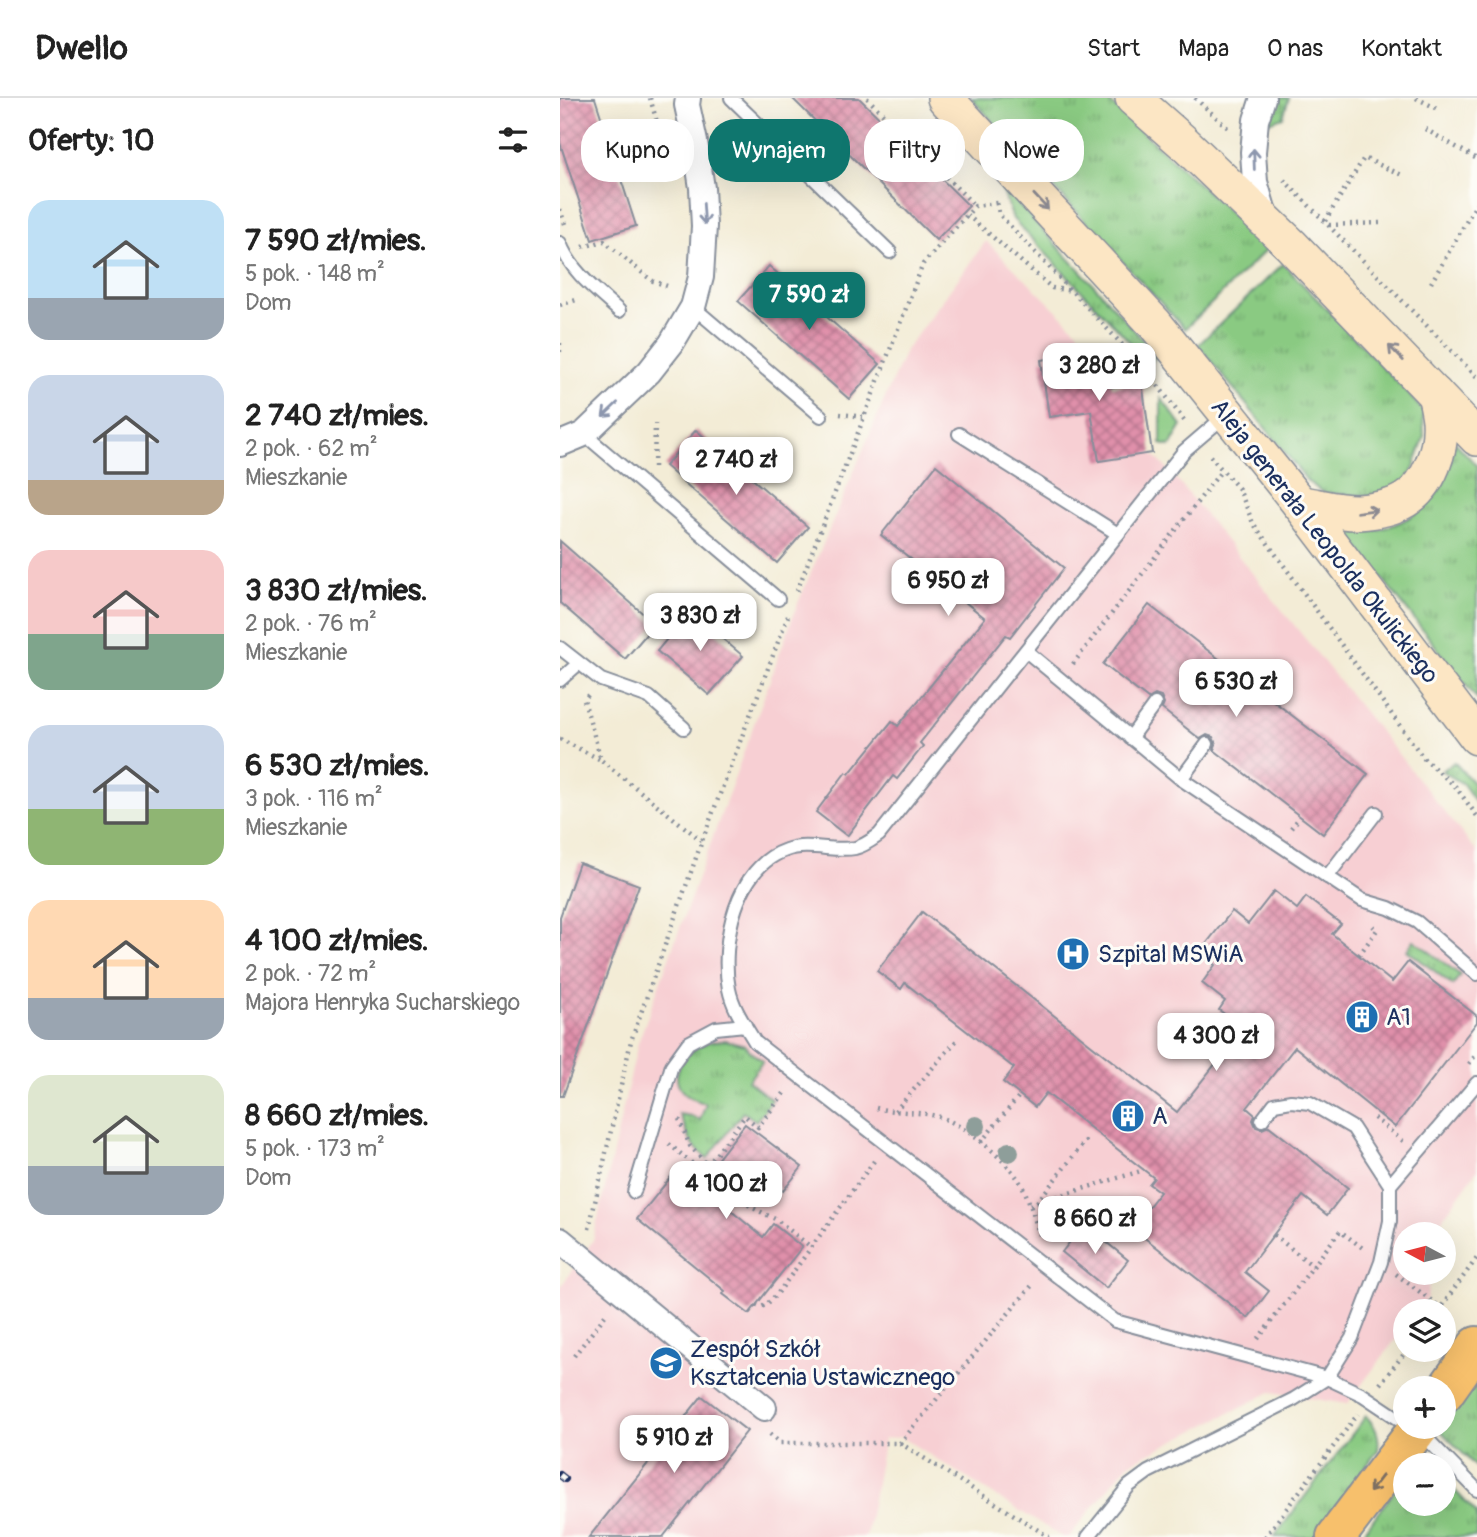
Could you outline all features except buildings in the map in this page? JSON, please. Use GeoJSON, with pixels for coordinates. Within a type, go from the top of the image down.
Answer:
{"type":"FeatureCollection","features":[{"type":"Feature","properties":{"kind":"main road","name":"Aleja generała Leopolda Okulickiego"},"geometry":{"type":"LineString","coordinates":[[945,98],[1156,324],[1300,503],[1477,737]]}},
{"type":"Feature","properties":{"kind":"main road"},"geometry":{"type":"LineString","coordinates":[[1133,98],[1266,220],[1477,438]]}},
{"type":"Feature","properties":{"kind":"main road"},"geometry":{"type":"LineString","coordinates":[[1300,503],[1356,512],[1381,509],[1405,500],[1426,478],[1440,439],[1440,418],[1435,394]]}},
{"type":"Feature","properties":{"kind":"main road"},"geometry":{"type":"LineString","coordinates":[[1456,1376],[1477,1346]]}},
{"type":"Feature","properties":{"kind":"main road"},"geometry":{"type":"LineString","coordinates":[[1336,1537],[1405,1439]]}},
{"type":"Feature","properties":{"kind":"street"},"geometry":{"type":"LineString","coordinates":[[560,444],[584,434],[649,372],[671,344],[693,307],[701,276],[705,226],[688,98]]}},
{"type":"Feature","properties":{"kind":"street"},"geometry":{"type":"LineString","coordinates":[[1263,98],[1256,120],[1253,152],[1255,182],[1266,220]]}},
{"type":"Feature","properties":{"kind":"street"},"geometry":{"type":"LineString","coordinates":[[560,1240],[764,1408]]}},
{"type":"Feature","properties":{"kind":"lane"},"geometry":{"type":"LineString","coordinates":[[731,98],[890,252]]}},
{"type":"Feature","properties":{"kind":"lane"},"geometry":{"type":"LineString","coordinates":[[560,243],[578,274],[619,311]]}},
{"type":"Feature","properties":{"kind":"lane"},"geometry":{"type":"LineString","coordinates":[[693,307],[821,416]]}},
{"type":"Feature","properties":{"kind":"lane"},"geometry":{"type":"LineString","coordinates":[[1227,413],[1184,451],[879,835],[855,848],[788,849],[772,855],[755,871],[738,898],[730,923],[726,955],[729,989],[737,1012],[755,1042],[1115,1321],[1326,1378],[1352,1388],[1393,1414]]}},
{"type":"Feature","properties":{"kind":"lane"},"geometry":{"type":"LineString","coordinates":[[584,434],[778,599]]}},
{"type":"Feature","properties":{"kind":"lane"},"geometry":{"type":"LineString","coordinates":[[959,434],[1118,534]]}},
{"type":"Feature","properties":{"kind":"lane"},"geometry":{"type":"LineString","coordinates":[[560,648],[601,680],[649,698],[684,729]]}},
{"type":"Feature","properties":{"kind":"lane"},"geometry":{"type":"LineString","coordinates":[[1026,651],[1181,779],[1362,900],[1389,908],[1417,922],[1477,974]]}},
{"type":"Feature","properties":{"kind":"lane"},"geometry":{"type":"LineString","coordinates":[[560,680],[578,664]]}},
{"type":"Feature","properties":{"kind":"lane"},"geometry":{"type":"LineString","coordinates":[[1130,738],[1155,704]]}},
{"type":"Feature","properties":{"kind":"lane"},"geometry":{"type":"LineString","coordinates":[[1181,779],[1207,744]]}},
{"type":"Feature","properties":{"kind":"lane"},"geometry":{"type":"LineString","coordinates":[[1328,877],[1376,813]]}},
{"type":"Feature","properties":{"kind":"lane"},"geometry":{"type":"LineString","coordinates":[[634,1192],[672,1065],[688,1043],[716,1028],[745,1025]]}},
{"type":"Feature","properties":{"kind":"lane"},"geometry":{"type":"LineString","coordinates":[[1390,1185],[1477,1083]]}},
{"type":"Feature","properties":{"kind":"lane"},"geometry":{"type":"LineString","coordinates":[[1088,1537],[1129,1486],[1148,1472],[1294,1399],[1326,1378],[1352,1338],[1381,1262],[1390,1221],[1390,1185],[1353,1128],[1310,1103],[1291,1101],[1274,1104],[1262,1120]]}},
{"type":"Feature","properties":{"kind":"lane"},"geometry":{"type":"LineString","coordinates":[[1426,1439],[1477,1490]]}},
{"type":"Feature","properties":{"kind":"path"},"geometry":{"type":"LineString","coordinates":[[650,98],[656,119]]}},
{"type":"Feature","properties":{"kind":"path"},"geometry":{"type":"LineString","coordinates":[[867,98],[975,205]]}},
{"type":"Feature","properties":{"kind":"path"},"geometry":{"type":"LineString","coordinates":[[1195,98],[1231,131]]}},
{"type":"Feature","properties":{"kind":"path"},"geometry":{"type":"LineString","coordinates":[[1416,98],[1436,108]]}},
{"type":"Feature","properties":{"kind":"path"},"geometry":{"type":"LineString","coordinates":[[1425,129],[1477,159]]}},
{"type":"Feature","properties":{"kind":"path"},"geometry":{"type":"LineString","coordinates":[[1326,223],[1364,158],[1402,175]]}},
{"type":"Feature","properties":{"kind":"path"},"geometry":{"type":"LineString","coordinates":[[1277,173],[1477,377]]}},
{"type":"Feature","properties":{"kind":"path"},"geometry":{"type":"LineString","coordinates":[[796,594],[923,264],[975,205],[997,203]]}},
{"type":"Feature","properties":{"kind":"path"},"geometry":{"type":"LineString","coordinates":[[1431,283],[1477,203]]}},
{"type":"Feature","properties":{"kind":"path"},"geometry":{"type":"LineString","coordinates":[[560,209],[567,229]]}},
{"type":"Feature","properties":{"kind":"path"},"geometry":{"type":"LineString","coordinates":[[967,215],[1052,288],[1073,291]]}},
{"type":"Feature","properties":{"kind":"path"},"geometry":{"type":"LineString","coordinates":[[1326,223],[1380,223]]}},
{"type":"Feature","properties":{"kind":"path"},"geometry":{"type":"LineString","coordinates":[[573,250],[604,241],[653,281],[678,289],[674,280]]}},
{"type":"Feature","properties":{"kind":"path"},"geometry":{"type":"LineString","coordinates":[[560,343],[560,357]]}},
{"type":"Feature","properties":{"kind":"path"},"geometry":{"type":"LineString","coordinates":[[835,413],[865,417]]}},
{"type":"Feature","properties":{"kind":"path"},"geometry":{"type":"LineString","coordinates":[[653,479],[655,424]]}},
{"type":"Feature","properties":{"kind":"path"},"geometry":{"type":"LineString","coordinates":[[1068,670],[1222,470]]}},
{"type":"Feature","properties":{"kind":"path"},"geometry":{"type":"LineString","coordinates":[[586,1240],[631,1041],[702,841],[791,607]]}},
{"type":"Feature","properties":{"kind":"path"},"geometry":{"type":"LineString","coordinates":[[601,680],[584,701],[601,760]]}},
{"type":"Feature","properties":{"kind":"path"},"geometry":{"type":"LineString","coordinates":[[560,739],[601,760],[702,841]]}},
{"type":"Feature","properties":{"kind":"path"},"geometry":{"type":"LineString","coordinates":[[895,1111],[958,1039]]}},
{"type":"Feature","properties":{"kind":"path"},"geometry":{"type":"LineString","coordinates":[[708,1165],[745,1116],[757,1129],[798,1075]]}},
{"type":"Feature","properties":{"kind":"path"},"geometry":{"type":"LineString","coordinates":[[663,1094],[679,1119],[691,1146],[721,1179],[751,1207],[777,1220],[811,1247]]}},
{"type":"Feature","properties":{"kind":"path"},"geometry":{"type":"LineString","coordinates":[[981,1142],[1020,1095]]}},
{"type":"Feature","properties":{"kind":"path"},"geometry":{"type":"LineString","coordinates":[[867,1106],[940,1116],[981,1142],[1006,1164],[1018,1180],[1030,1205],[1041,1240]]}},
{"type":"Feature","properties":{"kind":"path"},"geometry":{"type":"LineString","coordinates":[[1368,1114],[1404,1142]]}},
{"type":"Feature","properties":{"kind":"path"},"geometry":{"type":"LineString","coordinates":[[652,1130],[700,1170],[693,1181]]}},
{"type":"Feature","properties":{"kind":"path"},"geometry":{"type":"LineString","coordinates":[[1037,1203],[1087,1139]]}},
{"type":"Feature","properties":{"kind":"path"},"geometry":{"type":"LineString","coordinates":[[1030,1205],[1143,1170]]}},
{"type":"Feature","properties":{"kind":"path"},"geometry":{"type":"LineString","coordinates":[[698,1174],[715,1187],[721,1179]]}},
{"type":"Feature","properties":{"kind":"path"},"geometry":{"type":"LineString","coordinates":[[756,1305],[761,1307],[774,1298],[862,1179]]}},
{"type":"Feature","properties":{"kind":"path"},"geometry":{"type":"LineString","coordinates":[[1252,1346],[1339,1231],[1427,1299]]}},
{"type":"Feature","properties":{"kind":"path"},"geometry":{"type":"LineString","coordinates":[[1274,1235],[1313,1266]]}},
{"type":"Feature","properties":{"kind":"path"},"geometry":{"type":"LineString","coordinates":[[900,1443],[1034,1282],[1018,1269],[1028,1255]]}},
{"type":"Feature","properties":{"kind":"path"},"geometry":{"type":"LineString","coordinates":[[1446,1299],[1477,1258]]}},
{"type":"Feature","properties":{"kind":"path"},"geometry":{"type":"LineString","coordinates":[[574,1356],[610,1309]]}},
{"type":"Feature","properties":{"kind":"path"},"geometry":{"type":"LineString","coordinates":[[1265,1537],[1398,1362]]}},
{"type":"Feature","properties":{"kind":"path"},"geometry":{"type":"LineString","coordinates":[[764,1408],[752,1419],[780,1443],[900,1443],[1049,1537]]}},
{"type":"Feature","properties":{"kind":"shaded area","name":"Szpital MSWiA"},"geometry":{"type":"Polygon","coordinates":[[[986,241],[1098,351],[1106,350],[1112,387],[1142,382],[1152,453],[1178,481],[1477,852],[1477,1170],[1440,1222],[1393,1222],[1393,1285],[1429,1285],[1427,1298],[1393,1299],[1393,1343],[1347,1404],[1271,1392],[1128,1464],[1069,1537],[1062,1537],[901,1437],[884,1439],[866,1537],[560,1537],[560,1288],[593,1240],[638,1043],[798,603],[905,351],[986,241]]]}},
{"type":"Feature","properties":{"kind":"green space"},"geometry":{"type":"Polygon","coordinates":[[[971,98],[1105,98],[1267,249],[1185,329],[1049,182],[1084,182],[1084,119],[990,119],[971,98]]]}},
{"type":"Feature","properties":{"kind":"green space"},"geometry":{"type":"Polygon","coordinates":[[[1275,98],[1289,98],[1283,117],[1269,122],[1275,98]]]}},
{"type":"Feature","properties":{"kind":"green space"},"geometry":{"type":"Polygon","coordinates":[[[1000,184],[1157,356],[1150,363],[1013,219],[1000,184]]]}},
{"type":"Feature","properties":{"kind":"green space"},"geometry":{"type":"Polygon","coordinates":[[[1283,264],[1423,411],[1424,437],[1413,470],[1404,483],[1371,496],[1324,493],[1308,482],[1198,345],[1283,264]]]}},
{"type":"Feature","properties":{"kind":"green space"},"geometry":{"type":"Polygon","coordinates":[[[1161,398],[1182,426],[1170,446],[1161,444],[1161,398]]]}},
{"type":"Feature","properties":{"kind":"green space"},"geometry":{"type":"Polygon","coordinates":[[[1455,442],[1477,466],[1477,699],[1346,532],[1388,527],[1402,522],[1425,506],[1443,484],[1455,442]]]}},
{"type":"Feature","properties":{"kind":"green space"},"geometry":{"type":"Polygon","coordinates":[[[1454,762],[1477,787],[1477,804],[1463,784],[1442,771],[1454,762]]]}},
{"type":"Feature","properties":{"kind":"green space"},"geometry":{"type":"Polygon","coordinates":[[[1414,940],[1460,975],[1453,985],[1407,950],[1414,940]]]}},
{"type":"Feature","properties":{"kind":"green space"},"geometry":{"type":"Polygon","coordinates":[[[725,1040],[745,1045],[763,1061],[748,1081],[772,1100],[756,1121],[743,1112],[707,1159],[692,1144],[679,1114],[700,1120],[706,1104],[692,1099],[679,1087],[678,1071],[686,1057],[700,1045],[725,1040]]]}},
{"type":"Feature","properties":{"kind":"green space"},"geometry":{"type":"Polygon","coordinates":[[[1477,1381],[1477,1468],[1449,1439],[1456,1439],[1456,1409],[1477,1381]]]}},
{"type":"Feature","properties":{"kind":"green space"},"geometry":{"type":"Polygon","coordinates":[[[1366,1416],[1377,1432],[1378,1450],[1314,1537],[1274,1537],[1366,1416]]]}},
{"type":"Feature","properties":{"kind":"green space"},"geometry":{"type":"Polygon","coordinates":[[[1456,1492],[1477,1514],[1477,1537],[1360,1537],[1393,1493],[1393,1516],[1456,1516],[1456,1492]]]}},
{"type":"Feature","properties":{"kind":"railway"},"geometry":{"type":"LineString","coordinates":[[560,1475],[565,1479]]}},
{"type":"Feature","properties":{"kind":"place","name":"Szpital MSWiA"},"geometry":{"type":"Point","coordinates":[1073,954]}},
{"type":"Feature","properties":{"kind":"place","name":"A1"},"geometry":{"type":"Point","coordinates":[1362,1017]}},
{"type":"Feature","properties":{"kind":"place","name":"A"},"geometry":{"type":"Point","coordinates":[1128,1116]}},
{"type":"Feature","properties":{"kind":"place","name":"Zespół Szkół Kształcenia Ustawicznego"},"geometry":{"type":"Point","coordinates":[666,1363]}}]}
